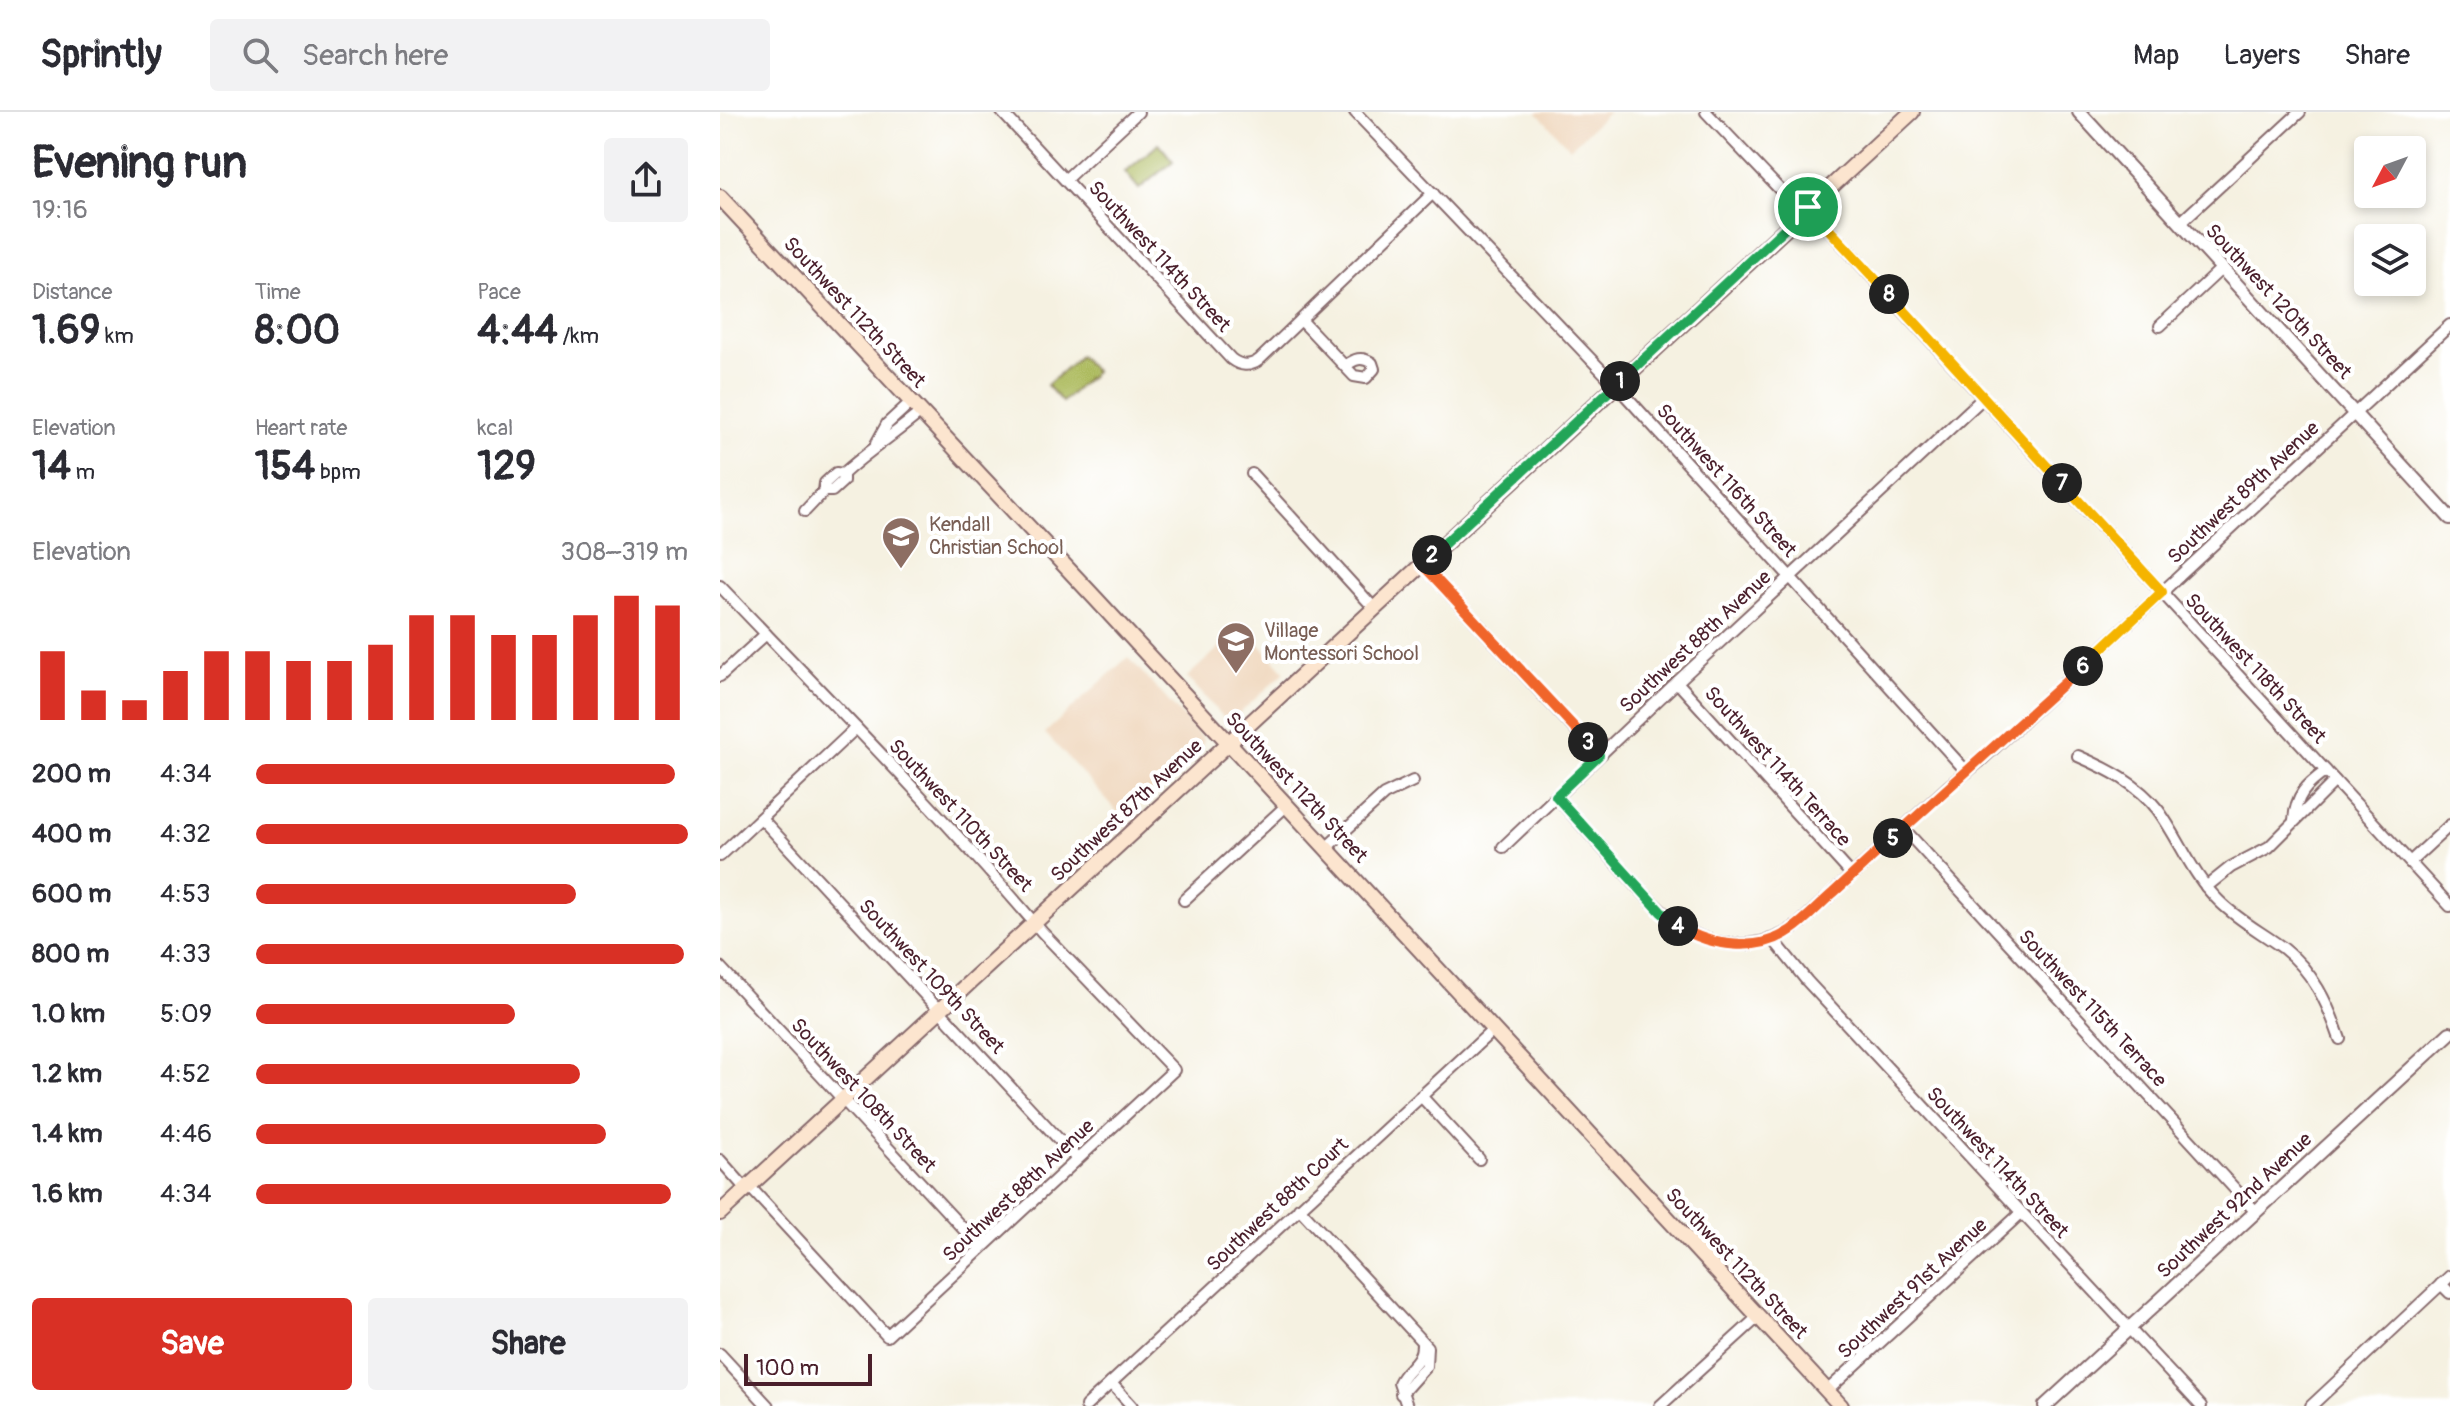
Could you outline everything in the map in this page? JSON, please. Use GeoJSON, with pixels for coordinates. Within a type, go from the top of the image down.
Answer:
{"type":"FeatureCollection","features":[{"type":"Feature","properties":{"kind":"main road","name":"Southwest 87th Avenue"},"geometry":{"type":"LineString","coordinates":[[720,1213],[1905,114]]}},
{"type":"Feature","properties":{"kind":"main road","name":"Southwest 112th Street"},"geometry":{"type":"LineString","coordinates":[[720,197],[1841,1406]]}},
{"type":"Feature","properties":{"kind":"street","name":"Southwest 114th Street"},"geometry":{"type":"LineString","coordinates":[[1002,112],[1234,362],[1248,365],[1255,363],[1433,193]]}},
{"type":"Feature","properties":{"kind":"street"},"geometry":{"type":"LineString","coordinates":[[1066,179],[1138,112]]}},
{"type":"Feature","properties":{"kind":"street","name":"Southwest 116th Street"},"geometry":{"type":"LineString","coordinates":[[1355,112],[1616,385],[1967,772]]}},
{"type":"Feature","properties":{"kind":"street","name":"Southwest 118th Street"},"geometry":{"type":"LineString","coordinates":[[1706,112],[1805,210],[1983,398],[2450,906]]}},
{"type":"Feature","properties":{"kind":"street","name":"Southwest 120th Street"},"geometry":{"type":"LineString","coordinates":[[2079,112],[2450,518]]}},
{"type":"Feature","properties":{"kind":"street"},"geometry":{"type":"LineString","coordinates":[[2180,223],[2300,112]]}},
{"type":"Feature","properties":{"kind":"street"},"geometry":{"type":"LineString","coordinates":[[2160,326],[2222,268]]}},
{"type":"Feature","properties":{"kind":"street"},"geometry":{"type":"LineString","coordinates":[[1301,320],[1345,366]]}},
{"type":"Feature","properties":{"kind":"street","name":"Southwest 89th Avenue"},"geometry":{"type":"LineString","coordinates":[[1773,939],[1799,924],[1967,772],[2450,325]]}},
{"type":"Feature","properties":{"kind":"street","name":"Southwest 88th Avenue"},"geometry":{"type":"LineString","coordinates":[[1503,847],[1983,398]]}},
{"type":"Feature","properties":{"kind":"street"},"geometry":{"type":"LineString","coordinates":[[805,511],[824,491],[825,483],[836,473],[843,474],[876,444],[887,424],[916,407]]}},
{"type":"Feature","properties":{"kind":"street"},"geometry":{"type":"LineString","coordinates":[[1252,474],[1374,608]]}},
{"type":"Feature","properties":{"kind":"street"},"geometry":{"type":"LineString","coordinates":[[1422,564],[1599,755]]}},
{"type":"Feature","properties":{"kind":"street","name":"Southwest 110th Street"},"geometry":{"type":"LineString","coordinates":[[720,586],[1174,1070]]}},
{"type":"Feature","properties":{"kind":"street"},"geometry":{"type":"LineString","coordinates":[[720,676],[766,634]]}},
{"type":"Feature","properties":{"kind":"street","name":"Southwest 114th Terrace"},"geometry":{"type":"LineString","coordinates":[[1677,682],[1852,875]]}},
{"type":"Feature","properties":{"kind":"street"},"geometry":{"type":"LineString","coordinates":[[720,856],[856,728]]}},
{"type":"Feature","properties":{"kind":"street"},"geometry":{"type":"LineString","coordinates":[[2078,756],[2114,773],[2151,802],[2206,887],[2235,915],[2281,946],[2301,965],[2323,996],[2340,1039]]}},
{"type":"Feature","properties":{"kind":"street"},"geometry":{"type":"LineString","coordinates":[[2294,820],[2295,806],[2301,793],[2326,771]]}},
{"type":"Feature","properties":{"kind":"street"},"geometry":{"type":"LineString","coordinates":[[1326,848],[1384,795],[1413,781]]}},
{"type":"Feature","properties":{"kind":"street"},"geometry":{"type":"LineString","coordinates":[[2206,887],[2231,867],[2269,847],[2335,781]]}},
{"type":"Feature","properties":{"kind":"street"},"geometry":{"type":"LineString","coordinates":[[1556,796],[1661,912],[1678,926],[1703,939],[1719,943],[1743,944],[1773,939]]}},
{"type":"Feature","properties":{"kind":"street"},"geometry":{"type":"LineString","coordinates":[[1184,900],[1286,806]]}},
{"type":"Feature","properties":{"kind":"street","name":"Southwest 109th Street"},"geometry":{"type":"LineString","coordinates":[[761,818],[1077,1159]]}},
{"type":"Feature","properties":{"kind":"street"},"geometry":{"type":"LineString","coordinates":[[2410,862],[2450,825]]}},
{"type":"Feature","properties":{"kind":"street","name":"Southwest 115th Terrace"},"geometry":{"type":"LineString","coordinates":[[1903,828],[2256,1212]]}},
{"type":"Feature","properties":{"kind":"street","name":"Southwest 114th Street"},"geometry":{"type":"LineString","coordinates":[[1773,939],[1807,981],[2201,1406]]}},
{"type":"Feature","properties":{"kind":"street","name":"Southwest 108th Street"},"geometry":{"type":"LineString","coordinates":[[720,967],[981,1248]]}},
{"type":"Feature","properties":{"kind":"street","name":"Southwest 88th Court"},"geometry":{"type":"LineString","coordinates":[[1086,1406],[1494,1029]]}},
{"type":"Feature","properties":{"kind":"street","name":"Southwest 92nd Avenue"},"geometry":{"type":"LineString","coordinates":[[2045,1406],[2450,1033]]}},
{"type":"Feature","properties":{"kind":"street","name":"Southwest 88th Avenue"},"geometry":{"type":"LineString","coordinates":[[748,1188],[887,1336],[1174,1070]]}},
{"type":"Feature","properties":{"kind":"street"},"geometry":{"type":"LineString","coordinates":[[1421,1096],[1479,1159]]}},
{"type":"Feature","properties":{"kind":"street"},"geometry":{"type":"LineString","coordinates":[[720,1160],[748,1188]]}},
{"type":"Feature","properties":{"kind":"street"},"geometry":{"type":"LineString","coordinates":[[1299,1208],[1429,1352],[1426,1366],[1401,1394],[1407,1406]]}},
{"type":"Feature","properties":{"kind":"street","name":"Southwest 91st Avenue"},"geometry":{"type":"LineString","coordinates":[[1827,1391],[2021,1213]]}},
{"type":"Feature","properties":{"kind":"street"},"geometry":{"type":"LineString","coordinates":[[2311,1406],[2446,1280],[2450,1293]]}},
{"type":"Feature","properties":{"kind":"street"},"geometry":{"type":"LineString","coordinates":[[1660,1406],[1759,1316]]}},
{"type":"Feature","properties":{"kind":"street"},"geometry":{"type":"LineString","coordinates":[[720,1354],[768,1406]]}},
{"type":"Feature","properties":{"kind":"street"},"geometry":{"type":"LineString","coordinates":[[1111,1383],[1132,1406]]}},
{"type":"Feature","properties":{"kind":"shaded area"},"geometry":{"type":"Polygon","coordinates":[[[1536,112],[1609,112],[1570,148],[1536,112]]]}},
{"type":"Feature","properties":{"kind":"shaded area","name":"Village Montessori School"},"geometry":{"type":"Polygon","coordinates":[[[1243,626],[1285,672],[1234,718],[1225,719],[1187,677],[1243,626]]]}},
{"type":"Feature","properties":{"kind":"shaded area"},"geometry":{"type":"Polygon","coordinates":[[[1128,657],[1204,740],[1201,748],[1124,819],[1045,733],[1128,657]]]}},
{"type":"Feature","properties":{"kind":"green space"},"geometry":{"type":"Polygon","coordinates":[[[1159,144],[1173,161],[1139,189],[1125,172],[1159,144]]]}},
{"type":"Feature","properties":{"kind":"green space"},"geometry":{"type":"Polygon","coordinates":[[[1080,356],[1095,372],[1062,402],[1047,385],[1080,356]]]}},
{"type":"Feature","properties":{"kind":"place","name":"Kendall Christian School"},"geometry":{"type":"Point","coordinates":[901,570]}},
{"type":"Feature","properties":{"kind":"place","name":"Village Montessori School"},"geometry":{"type":"Point","coordinates":[1236,675]}},
{"type":"Feature","properties":{"kind":"route"},"geometry":{"type":"LineString","coordinates":[[1808,207],[2162,592],[1799,924],[1773,939],[1750,944],[1727,944],[1690,934],[1672,922],[1556,796],[1599,755],[1422,564],[1808,207]]}}]}
